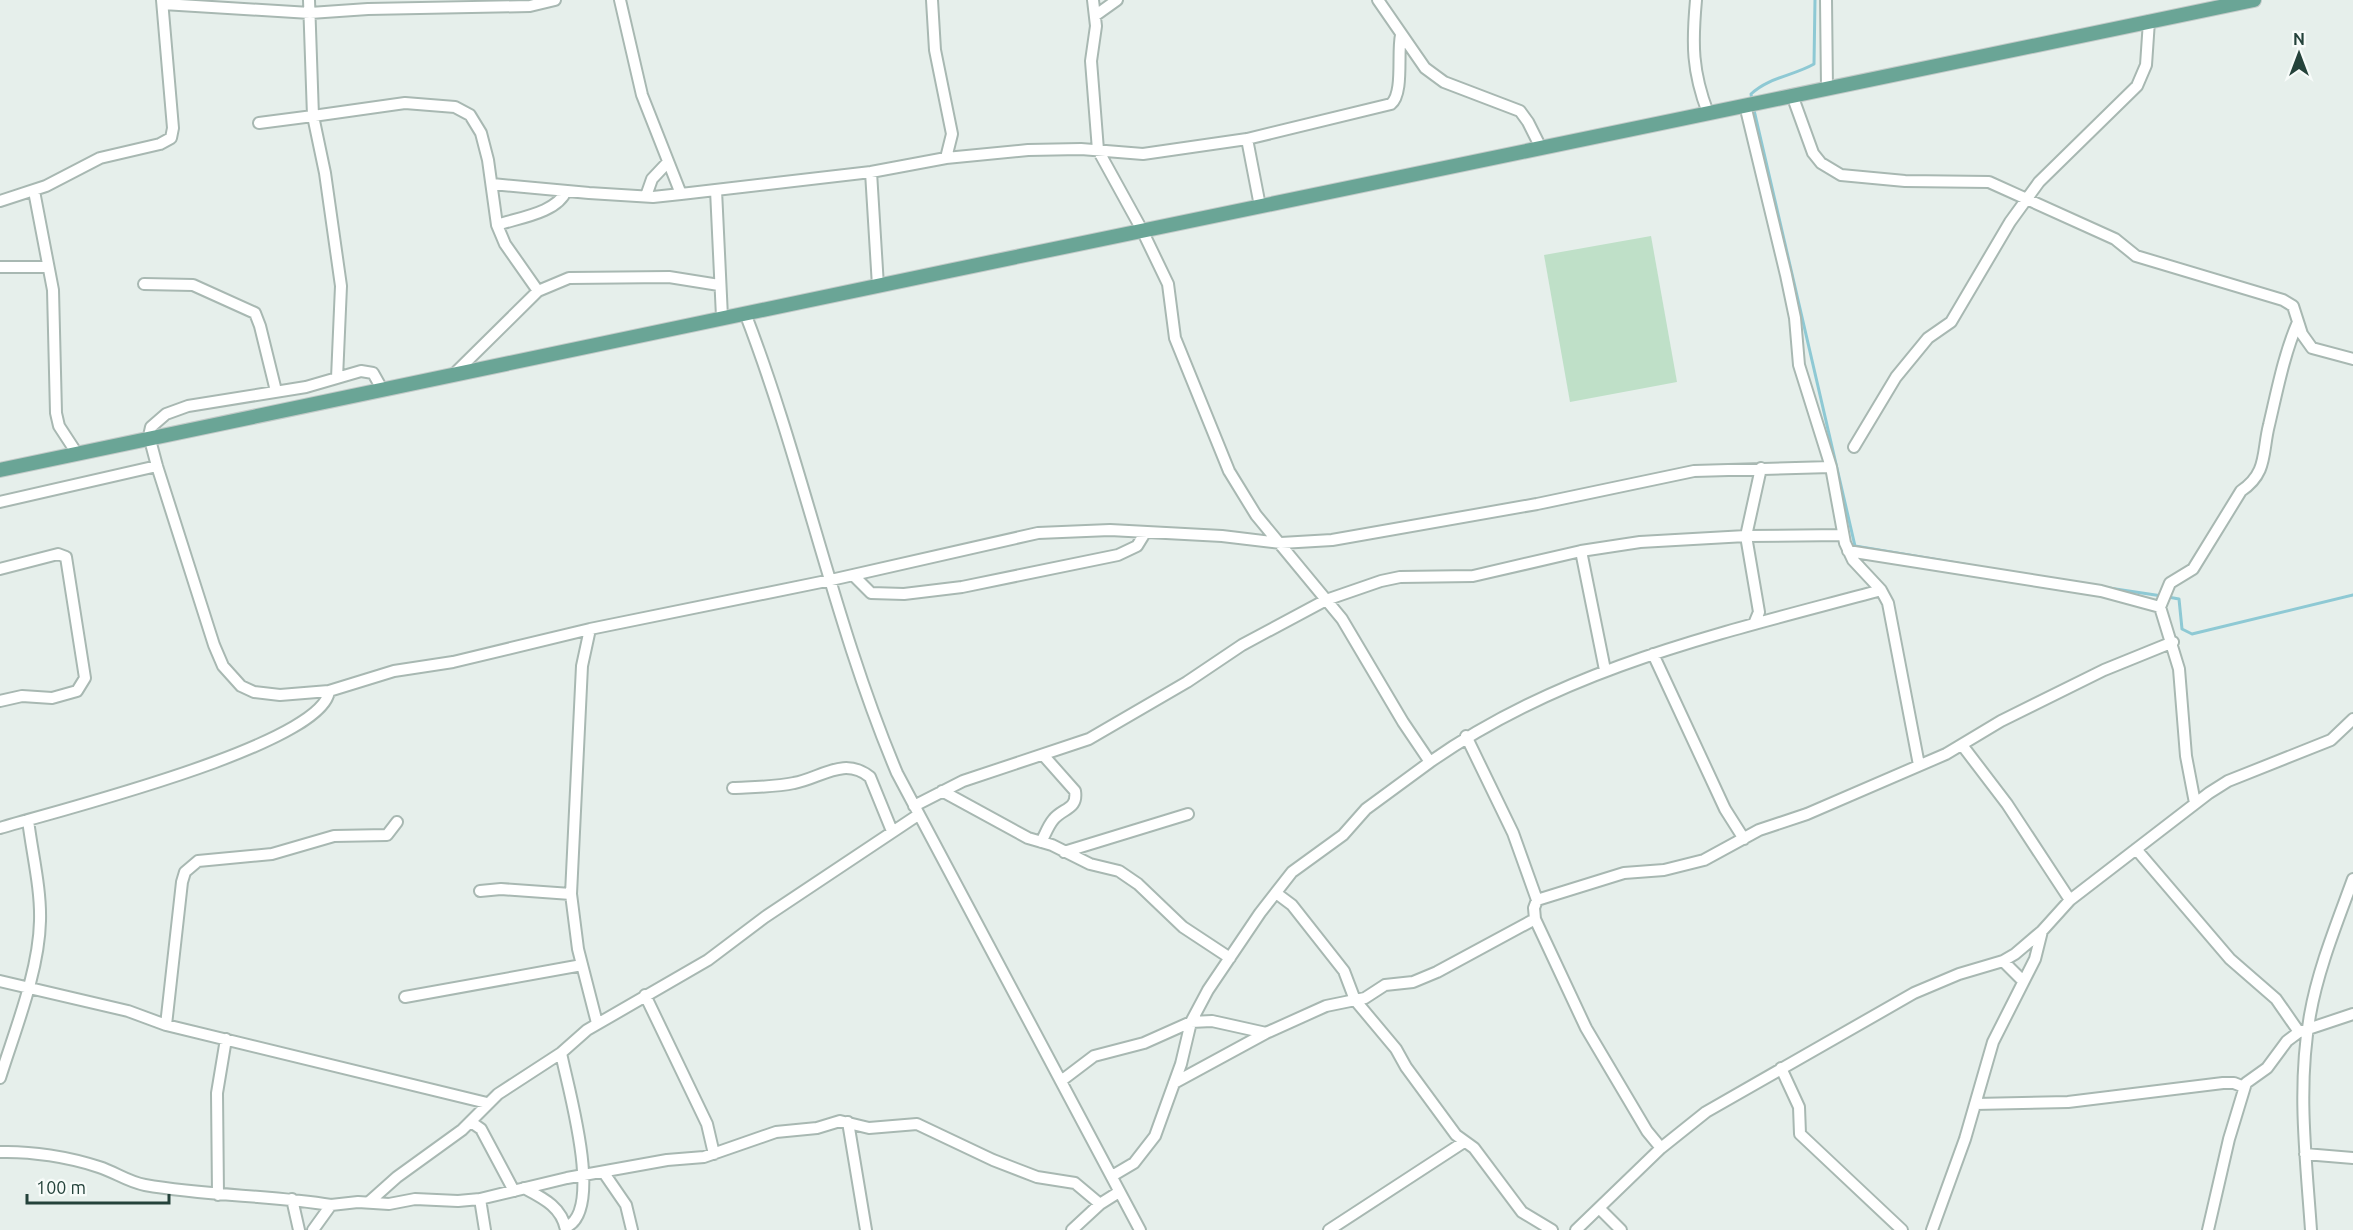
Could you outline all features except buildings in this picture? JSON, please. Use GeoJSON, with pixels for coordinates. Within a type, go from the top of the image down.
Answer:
{"type":"FeatureCollection","features":[{"type":"Feature","properties":{"kind":"main road"},"geometry":{"type":"LineString","coordinates":[[0,470],[149,436],[2149,21],[2215,4],[2254,0]]}},
{"type":"Feature","properties":{"kind":"street"},"geometry":{"type":"LineString","coordinates":[[309,0],[313,116],[325,173],[341,286],[338,378]]}},
{"type":"Feature","properties":{"kind":"street"},"geometry":{"type":"LineString","coordinates":[[0,201],[34,191],[100,158],[160,144],[171,138],[173,128],[162,2],[244,5],[310,13],[555,0]]}},
{"type":"Feature","properties":{"kind":"street"},"geometry":{"type":"LineString","coordinates":[[620,0],[642,95],[681,194]]}},
{"type":"Feature","properties":{"kind":"street"},"geometry":{"type":"LineString","coordinates":[[932,0],[935,50],[942,98],[952,134],[946,158]]}},
{"type":"Feature","properties":{"kind":"street"},"geometry":{"type":"LineString","coordinates":[[1093,0],[1096,15],[1091,61],[1098,150],[1143,230],[1170,289],[1175,338],[1229,471],[1256,515],[1281,543],[1356,641],[1403,722],[1430,762]]}},
{"type":"Feature","properties":{"kind":"street"},"geometry":{"type":"LineString","coordinates":[[1096,15],[1118,0]]}},
{"type":"Feature","properties":{"kind":"street"},"geometry":{"type":"LineString","coordinates":[[1378,0],[1419,61],[1434,76],[1520,111],[1528,122],[1540,148]]}},
{"type":"Feature","properties":{"kind":"street"},"geometry":{"type":"LineString","coordinates":[[1696,0],[1692,44],[1695,71],[1708,113]]}},
{"type":"Feature","properties":{"kind":"street"},"geometry":{"type":"LineString","coordinates":[[1826,0],[1827,88]]}},
{"type":"Feature","properties":{"kind":"street"},"geometry":{"type":"LineString","coordinates":[[1854,447],[1896,377],[1928,338],[1952,322],[1976,278],[2039,182],[2137,86],[2146,65],[2149,21]]}},
{"type":"Feature","properties":{"kind":"street"},"geometry":{"type":"LineString","coordinates":[[492,184],[646,196],[681,194],[871,172],[946,158],[1029,150],[1098,150],[1143,154],[1247,139],[1391,104],[1395,101],[1399,88],[1398,50],[1401,35]]}},
{"type":"Feature","properties":{"kind":"street"},"geometry":{"type":"LineString","coordinates":[[1792,95],[1813,153],[1821,164],[1841,175],[1905,181],[1980,181],[2027,198],[2062,216],[2115,238],[2136,256],[2283,300],[2294,306],[2306,341],[2312,348],[2353,359]]}},
{"type":"Feature","properties":{"kind":"street"},"geometry":{"type":"LineString","coordinates":[[259,123],[397,103],[460,109],[470,115],[481,133],[492,184],[497,225],[505,244],[538,291]]}},
{"type":"Feature","properties":{"kind":"street"},"geometry":{"type":"LineString","coordinates":[[1745,105],[1786,274],[1795,318],[1799,365],[1831,467],[1843,535],[1848,552],[1858,567],[1881,590],[1888,603],[1919,765]]}},
{"type":"Feature","properties":{"kind":"street"},"geometry":{"type":"LineString","coordinates":[[1247,139],[1260,206]]}},
{"type":"Feature","properties":{"kind":"street"},"geometry":{"type":"LineString","coordinates":[[646,196],[652,179],[668,162]]}},
{"type":"Feature","properties":{"kind":"street"},"geometry":{"type":"LineString","coordinates":[[871,172],[878,286]]}},
{"type":"Feature","properties":{"kind":"street"},"geometry":{"type":"LineString","coordinates":[[716,190],[722,317]]}},
{"type":"Feature","properties":{"kind":"street"},"geometry":{"type":"LineString","coordinates":[[34,191],[55,312],[55,406],[59,426],[76,452]]}},
{"type":"Feature","properties":{"kind":"street"},"geometry":{"type":"LineString","coordinates":[[497,225],[545,210],[561,201],[566,191]]}},
{"type":"Feature","properties":{"kind":"street"},"geometry":{"type":"LineString","coordinates":[[0,267],[48,267]]}},
{"type":"Feature","properties":{"kind":"street"},"geometry":{"type":"LineString","coordinates":[[454,374],[538,291],[569,278],[669,277],[720,285]]}},
{"type":"Feature","properties":{"kind":"street"},"geometry":{"type":"LineString","coordinates":[[144,284],[193,285],[255,313],[276,391]]}},
{"type":"Feature","properties":{"kind":"street"},"geometry":{"type":"LineString","coordinates":[[745,313],[794,458],[871,708],[897,773],[1140,1230]]}},
{"type":"Feature","properties":{"kind":"street"},"geometry":{"type":"LineString","coordinates":[[2195,803],[2186,756],[2179,669],[2173,642],[2160,607],[2170,583],[2193,569],[2241,491],[2250,485],[2259,472],[2266,454],[2267,433],[2288,343],[2298,322]]}},
{"type":"Feature","properties":{"kind":"street"},"geometry":{"type":"LineString","coordinates":[[382,389],[373,373],[367,371],[177,409],[153,422],[149,436],[157,466],[214,645],[229,673],[242,686],[254,692],[280,695],[329,691],[394,671],[453,662],[590,629],[831,580],[1038,533],[1110,530],[1222,536],[1281,543],[1332,540],[1505,510],[1694,471],[1831,467]]}},
{"type":"Feature","properties":{"kind":"street"},"geometry":{"type":"LineString","coordinates":[[0,502],[157,466]]}},
{"type":"Feature","properties":{"kind":"street"},"geometry":{"type":"LineString","coordinates":[[1754,624],[1759,612],[1746,536],[1761,468]]}},
{"type":"Feature","properties":{"kind":"street"},"geometry":{"type":"LineString","coordinates":[[853,574],[865,590],[881,595],[962,587],[1118,555],[1137,546],[1145,533]]}},
{"type":"Feature","properties":{"kind":"street"},"geometry":{"type":"LineString","coordinates":[[369,1202],[471,1122],[487,1103],[561,1053],[597,1023],[708,960],[765,916],[892,831],[942,791],[963,781],[1044,756],[1089,739],[1187,682],[1242,645],[1326,600],[1400,577],[1473,576],[1581,551],[1640,542],[1746,536],[1843,535]]}},
{"type":"Feature","properties":{"kind":"street"},"geometry":{"type":"LineString","coordinates":[[1581,551],[1605,670]]}},
{"type":"Feature","properties":{"kind":"street"},"geometry":{"type":"LineString","coordinates":[[1848,552],[2101,591],[2160,607]]}},
{"type":"Feature","properties":{"kind":"street"},"geometry":{"type":"LineString","coordinates":[[0,569],[51,556],[66,557],[85,680],[77,691],[52,698],[22,696],[0,701]]}},
{"type":"Feature","properties":{"kind":"street"},"geometry":{"type":"LineString","coordinates":[[1112,1176],[1134,1163],[1155,1136],[1174,1083],[1191,1022],[1208,990],[1230,958],[1292,872],[1343,835],[1366,809],[1466,736],[1552,691],[1653,654],[1881,590]]}},
{"type":"Feature","properties":{"kind":"street"},"geometry":{"type":"LineString","coordinates":[[590,629],[581,676],[571,894],[582,965],[597,1023]]}},
{"type":"Feature","properties":{"kind":"street"},"geometry":{"type":"LineString","coordinates":[[1661,1148],[1647,1131],[1586,1028],[1535,919],[1534,908],[1538,900],[1624,873],[1687,865],[1725,850],[1759,830],[1807,814],[1919,765],[1962,745],[2001,722],[2104,670],[2173,642]]}},
{"type":"Feature","properties":{"kind":"street"},"geometry":{"type":"LineString","coordinates":[[1653,654],[1725,809],[1744,839]]}},
{"type":"Feature","properties":{"kind":"street"},"geometry":{"type":"LineString","coordinates":[[0,828],[104,801],[264,743],[319,710],[327,701],[329,691]]}},
{"type":"Feature","properties":{"kind":"street"},"geometry":{"type":"LineString","coordinates":[[1576,1230],[1661,1148],[1706,1112],[1935,983],[2003,961],[2042,931],[2070,900],[2195,803],[2228,781],[2331,740],[2353,719]]}},
{"type":"Feature","properties":{"kind":"street"},"geometry":{"type":"LineString","coordinates":[[1466,736],[1513,832],[1538,900]]}},
{"type":"Feature","properties":{"kind":"street"},"geometry":{"type":"LineString","coordinates":[[1962,745],[2014,813],[2070,900]]}},
{"type":"Feature","properties":{"kind":"street"},"geometry":{"type":"LineString","coordinates":[[1041,842],[1052,821],[1073,805],[1076,797],[1075,791],[1044,756]]}},
{"type":"Feature","properties":{"kind":"street"},"geometry":{"type":"LineString","coordinates":[[733,788],[794,783],[834,768],[849,768],[870,777],[892,831]]}},
{"type":"Feature","properties":{"kind":"street"},"geometry":{"type":"LineString","coordinates":[[942,791],[1028,838],[1089,864],[1119,871],[1138,884],[1183,927],[1230,958]]}},
{"type":"Feature","properties":{"kind":"street"},"geometry":{"type":"LineString","coordinates":[[1064,852],[1090,842],[1188,814]]}},
{"type":"Feature","properties":{"kind":"street"},"geometry":{"type":"LineString","coordinates":[[0,1078],[29,987],[40,924],[40,908],[28,820]]}},
{"type":"Feature","properties":{"kind":"street"},"geometry":{"type":"LineString","coordinates":[[166,1025],[182,882],[189,866],[215,858],[272,855],[328,837],[387,835],[397,822]]}},
{"type":"Feature","properties":{"kind":"street"},"geometry":{"type":"LineString","coordinates":[[2136,849],[2229,959],[2276,999],[2303,1030]]}},
{"type":"Feature","properties":{"kind":"street"},"geometry":{"type":"LineString","coordinates":[[2312,1230],[2305,1154],[2303,1030],[2353,879]]}},
{"type":"Feature","properties":{"kind":"street"},"geometry":{"type":"LineString","coordinates":[[480,891],[501,889],[571,894]]}},
{"type":"Feature","properties":{"kind":"street"},"geometry":{"type":"LineString","coordinates":[[1276,893],[1292,905],[1344,971],[1355,999],[1396,1049],[1426,1095],[1464,1143],[1474,1149],[1522,1212],[1552,1230]]}},
{"type":"Feature","properties":{"kind":"street"},"geometry":{"type":"LineString","coordinates":[[1174,1083],[1266,1033],[1337,1002],[1365,998],[1385,985],[1413,982],[1437,972],[1535,919]]}},
{"type":"Feature","properties":{"kind":"street"},"geometry":{"type":"LineString","coordinates":[[1932,1230],[1975,1104],[1993,1042],[2040,947],[2042,931]]}},
{"type":"Feature","properties":{"kind":"street"},"geometry":{"type":"LineString","coordinates":[[2003,961],[2023,981]]}},
{"type":"Feature","properties":{"kind":"street"},"geometry":{"type":"LineString","coordinates":[[405,997],[582,965]]}},
{"type":"Feature","properties":{"kind":"street"},"geometry":{"type":"LineString","coordinates":[[0,981],[128,1011],[166,1025],[487,1103]]}},
{"type":"Feature","properties":{"kind":"street"},"geometry":{"type":"LineString","coordinates":[[645,995],[707,1124],[714,1154]]}},
{"type":"Feature","properties":{"kind":"street"},"geometry":{"type":"LineString","coordinates":[[2208,1230],[2244,1087],[2267,1068],[2287,1041],[2303,1030],[2353,1014]]}},
{"type":"Feature","properties":{"kind":"street"},"geometry":{"type":"LineString","coordinates":[[1061,1081],[1094,1056],[1144,1043],[1191,1022],[1212,1020],[1266,1033]]}},
{"type":"Feature","properties":{"kind":"street"},"geometry":{"type":"LineString","coordinates":[[218,1195],[217,1093],[226,1039]]}},
{"type":"Feature","properties":{"kind":"street"},"geometry":{"type":"LineString","coordinates":[[561,1053],[584,1176],[585,1193],[572,1228]]}},
{"type":"Feature","properties":{"kind":"street"},"geometry":{"type":"LineString","coordinates":[[1781,1068],[1799,1107],[1800,1134],[1902,1230]]}},
{"type":"Feature","properties":{"kind":"street"},"geometry":{"type":"LineString","coordinates":[[1975,1104],[2068,1102],[2223,1083],[2234,1083],[2244,1087]]}},
{"type":"Feature","properties":{"kind":"street"},"geometry":{"type":"LineString","coordinates":[[0,1152],[34,1154],[97,1166],[133,1183],[218,1195],[292,1199],[331,1205],[369,1202],[389,1204],[415,1199],[458,1201],[480,1199],[584,1176],[714,1154],[776,1132],[817,1128],[836,1121],[869,1128],[917,1124],[993,1160],[1037,1177],[1075,1183],[1100,1204]]}},
{"type":"Feature","properties":{"kind":"street"},"geometry":{"type":"LineString","coordinates":[[471,1122],[481,1129],[519,1190],[553,1205],[572,1228]]}},
{"type":"Feature","properties":{"kind":"street"},"geometry":{"type":"LineString","coordinates":[[848,1122],[867,1230]]}},
{"type":"Feature","properties":{"kind":"street"},"geometry":{"type":"LineString","coordinates":[[1329,1230],[1464,1143]]}},
{"type":"Feature","properties":{"kind":"street"},"geometry":{"type":"LineString","coordinates":[[2305,1154],[2353,1158]]}},
{"type":"Feature","properties":{"kind":"street"},"geometry":{"type":"LineString","coordinates":[[604,1173],[626,1205],[632,1230]]}},
{"type":"Feature","properties":{"kind":"street"},"geometry":{"type":"LineString","coordinates":[[1072,1230],[1100,1204],[1119,1192]]}},
{"type":"Feature","properties":{"kind":"street"},"geometry":{"type":"LineString","coordinates":[[292,1199],[299,1230]]}},
{"type":"Feature","properties":{"kind":"street"},"geometry":{"type":"LineString","coordinates":[[480,1199],[485,1230]]}},
{"type":"Feature","properties":{"kind":"street"},"geometry":{"type":"LineString","coordinates":[[313,1230],[331,1205]]}},
{"type":"Feature","properties":{"kind":"street"},"geometry":{"type":"LineString","coordinates":[[1599,1208],[1621,1230]]}},
{"type":"Feature","properties":{"kind":"green space"},"geometry":{"type":"Polygon","coordinates":[[[1651,236],[1677,382],[1570,402],[1544,255],[1651,236]]]}},
{"type":"Feature","properties":{"kind":"waterway"},"geometry":{"type":"LineString","coordinates":[[1752,100],[1751,94],[1758,88],[1814,64],[1815,0]]}},
{"type":"Feature","properties":{"kind":"waterway"},"geometry":{"type":"LineString","coordinates":[[1754,110],[1855,546],[1969,565]]}},
{"type":"Feature","properties":{"kind":"waterway"},"geometry":{"type":"LineString","coordinates":[[2109,588],[2162,596]]}},
{"type":"Feature","properties":{"kind":"waterway"},"geometry":{"type":"LineString","coordinates":[[2168,597],[2179,599],[2182,629],[2192,634],[2353,595]]}}]}
